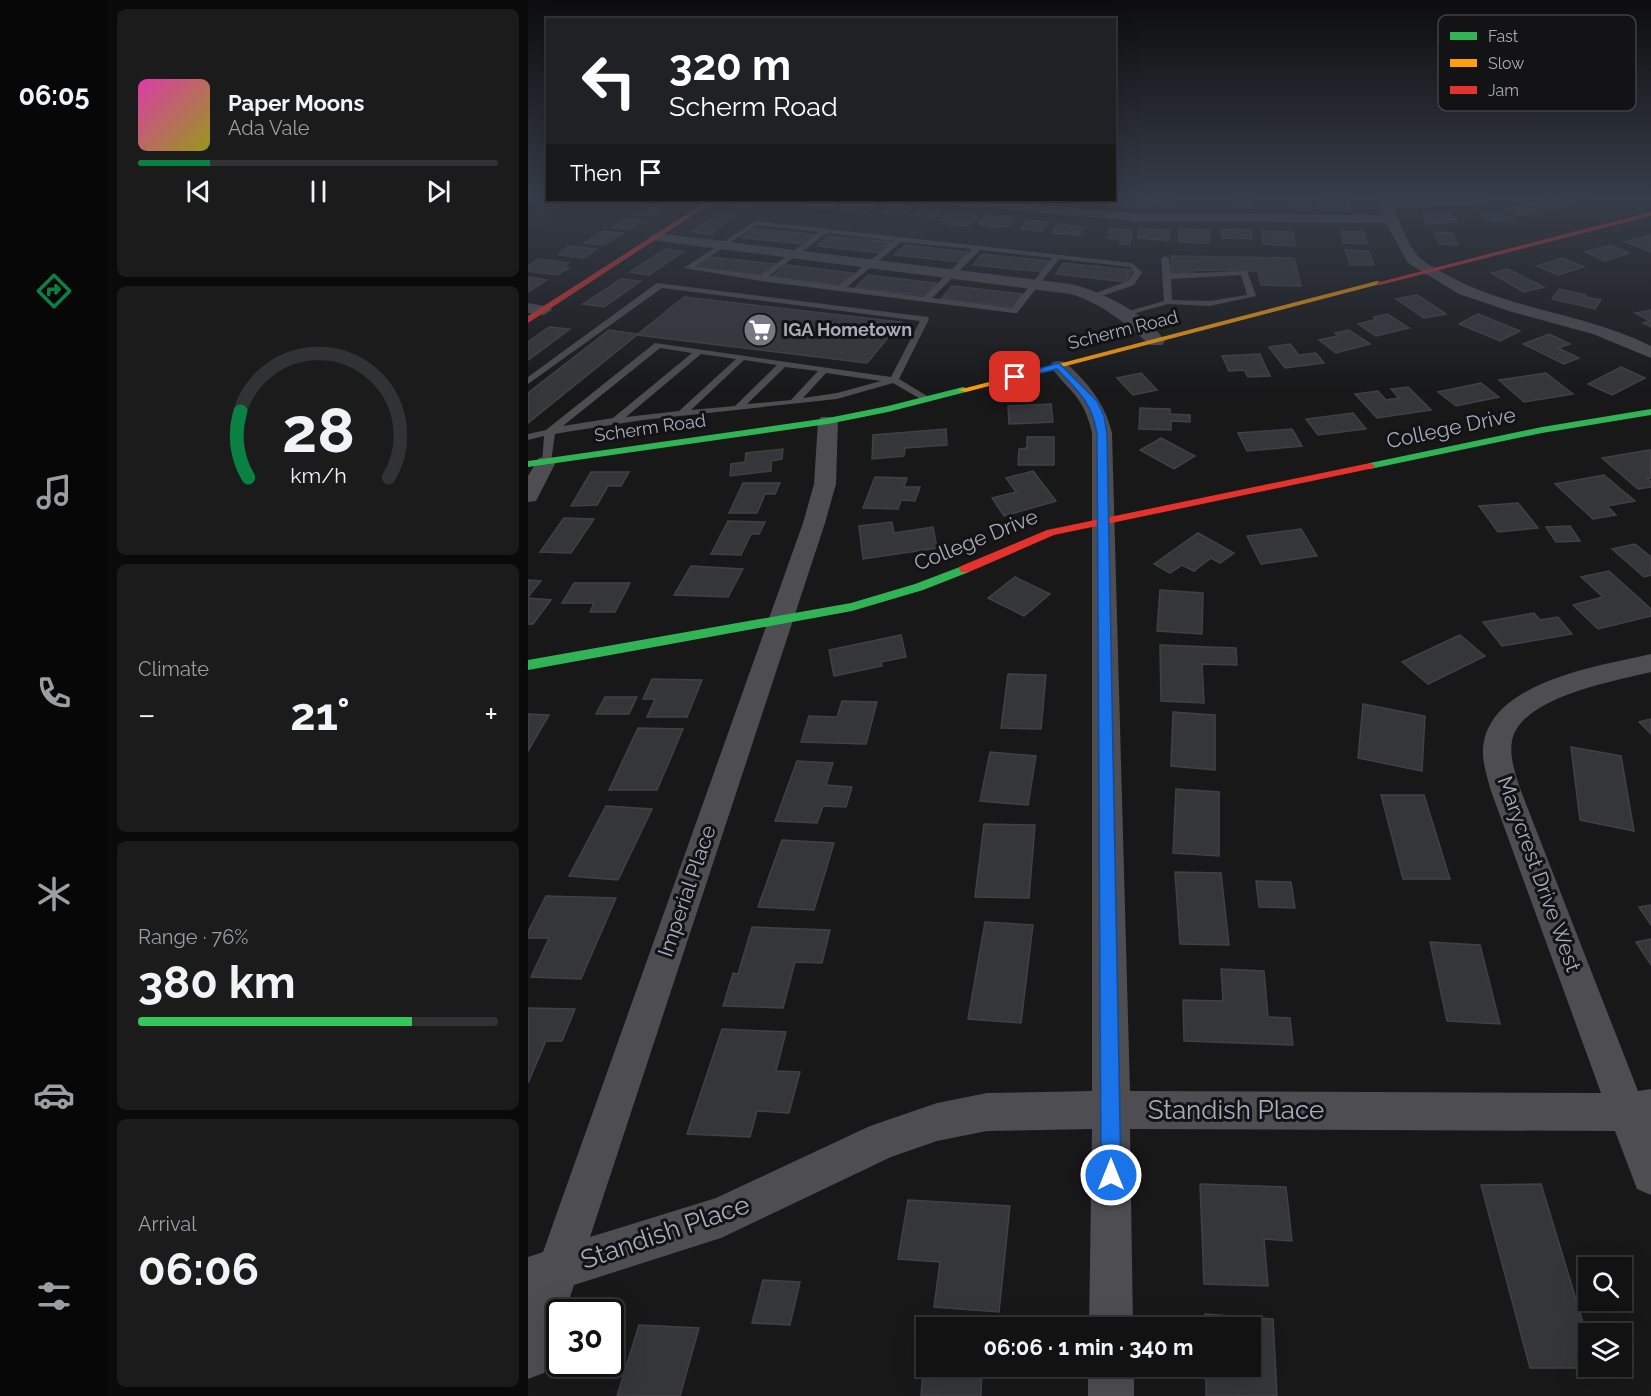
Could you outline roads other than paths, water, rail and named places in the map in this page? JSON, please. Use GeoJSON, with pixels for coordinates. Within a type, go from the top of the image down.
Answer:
{"type":"FeatureCollection","features":[{"type":"Feature","properties":{"kind":"street"},"geometry":{"type":"LineString","coordinates":[[528,320],[536,309],[612,263]]}},
{"type":"Feature","properties":{"kind":"street"},"geometry":{"type":"LineString","coordinates":[[866,263],[1038,285],[1096,296],[1113,305],[1156,341]]}},
{"type":"Feature","properties":{"kind":"street"},"geometry":{"type":"LineString","coordinates":[[1418,263],[1456,287],[1492,302],[1596,328],[1651,353]]}},
{"type":"Feature","properties":{"kind":"street","name":"Scherm Road"},"geometry":{"type":"LineString","coordinates":[[537,463],[828,421],[927,399],[1460,263]]}},
{"type":"Feature","properties":{"kind":"street"},"geometry":{"type":"LineString","coordinates":[[1059,366],[1084,389],[1099,416],[1102,434],[1111,1110],[1111,1317]]}},
{"type":"Feature","properties":{"kind":"street","name":"College Drive"},"geometry":{"type":"LineString","coordinates":[[528,665],[778,621],[890,597],[956,573],[1031,538],[1104,521],[1542,430],[1651,412]]}},
{"type":"Feature","properties":{"kind":"street","name":"Imperial Place"},"geometry":{"type":"LineString","coordinates":[[528,1357],[543,1274],[825,484],[828,421]]}},
{"type":"Feature","properties":{"kind":"street"},"geometry":{"type":"LineString","coordinates":[[528,496],[537,463]]}},
{"type":"Feature","properties":{"kind":"street","name":"Marycrest Drive West"},"geometry":{"type":"LineString","coordinates":[[1651,663],[1549,691],[1524,703],[1507,719],[1497,739],[1498,763],[1506,791],[1639,1110],[1651,1175]]}},
{"type":"Feature","properties":{"kind":"street","name":"Standish Place"},"geometry":{"type":"LineString","coordinates":[[543,1274],[721,1218],[884,1140],[937,1122],[987,1112],[1639,1110]]}},
{"type":"Feature","properties":{"kind":"street"},"geometry":{"type":"LineString","coordinates":[[1111,1377],[1111,1396]]}},
{"type":"Feature","properties":{"kind":"lane"},"geometry":{"type":"LineString","coordinates":[[695,263],[688,268],[1014,311],[1030,289],[1038,285],[1053,263]]}},
{"type":"Feature","properties":{"kind":"lane"},"geometry":{"type":"LineString","coordinates":[[761,279],[781,263]]}},
{"type":"Feature","properties":{"kind":"lane"},"geometry":{"type":"LineString","coordinates":[[926,300],[945,279],[954,274],[964,263]]}},
{"type":"Feature","properties":{"kind":"lane"},"geometry":{"type":"LineString","coordinates":[[1096,296],[1131,283],[1138,272],[1132,266],[1108,263]]}},
{"type":"Feature","properties":{"kind":"lane"},"geometry":{"type":"LineString","coordinates":[[1165,263],[1168,302]]}},
{"type":"Feature","properties":{"kind":"lane"},"geometry":{"type":"LineString","coordinates":[[840,289],[863,268],[873,264]]}},
{"type":"Feature","properties":{"kind":"lane"},"geometry":{"type":"LineString","coordinates":[[1125,315],[1168,302],[1187,305],[1204,304],[1252,296],[1244,273],[1167,276]]}},
{"type":"Feature","properties":{"kind":"lane"},"geometry":{"type":"LineString","coordinates":[[528,381],[660,285],[926,319],[894,380],[838,395],[613,423],[550,432],[528,438]]}},
{"type":"Feature","properties":{"kind":"lane"},"geometry":{"type":"LineString","coordinates":[[537,463],[550,432],[658,345],[894,380],[927,399]]}},
{"type":"Feature","properties":{"kind":"lane"},"geometry":{"type":"LineString","coordinates":[[613,423],[699,351]]}},
{"type":"Feature","properties":{"kind":"lane"},"geometry":{"type":"LineString","coordinates":[[680,415],[742,358]]}},
{"type":"Feature","properties":{"kind":"lane"},"geometry":{"type":"LineString","coordinates":[[739,407],[783,364]]}},
{"type":"Feature","properties":{"kind":"lane"},"geometry":{"type":"LineString","coordinates":[[795,401],[824,370]]}},
{"type":"Feature","properties":{"kind":"place","name":"IGA Hometown"},"geometry":{"type":"Point","coordinates":[760,330]}}]}
